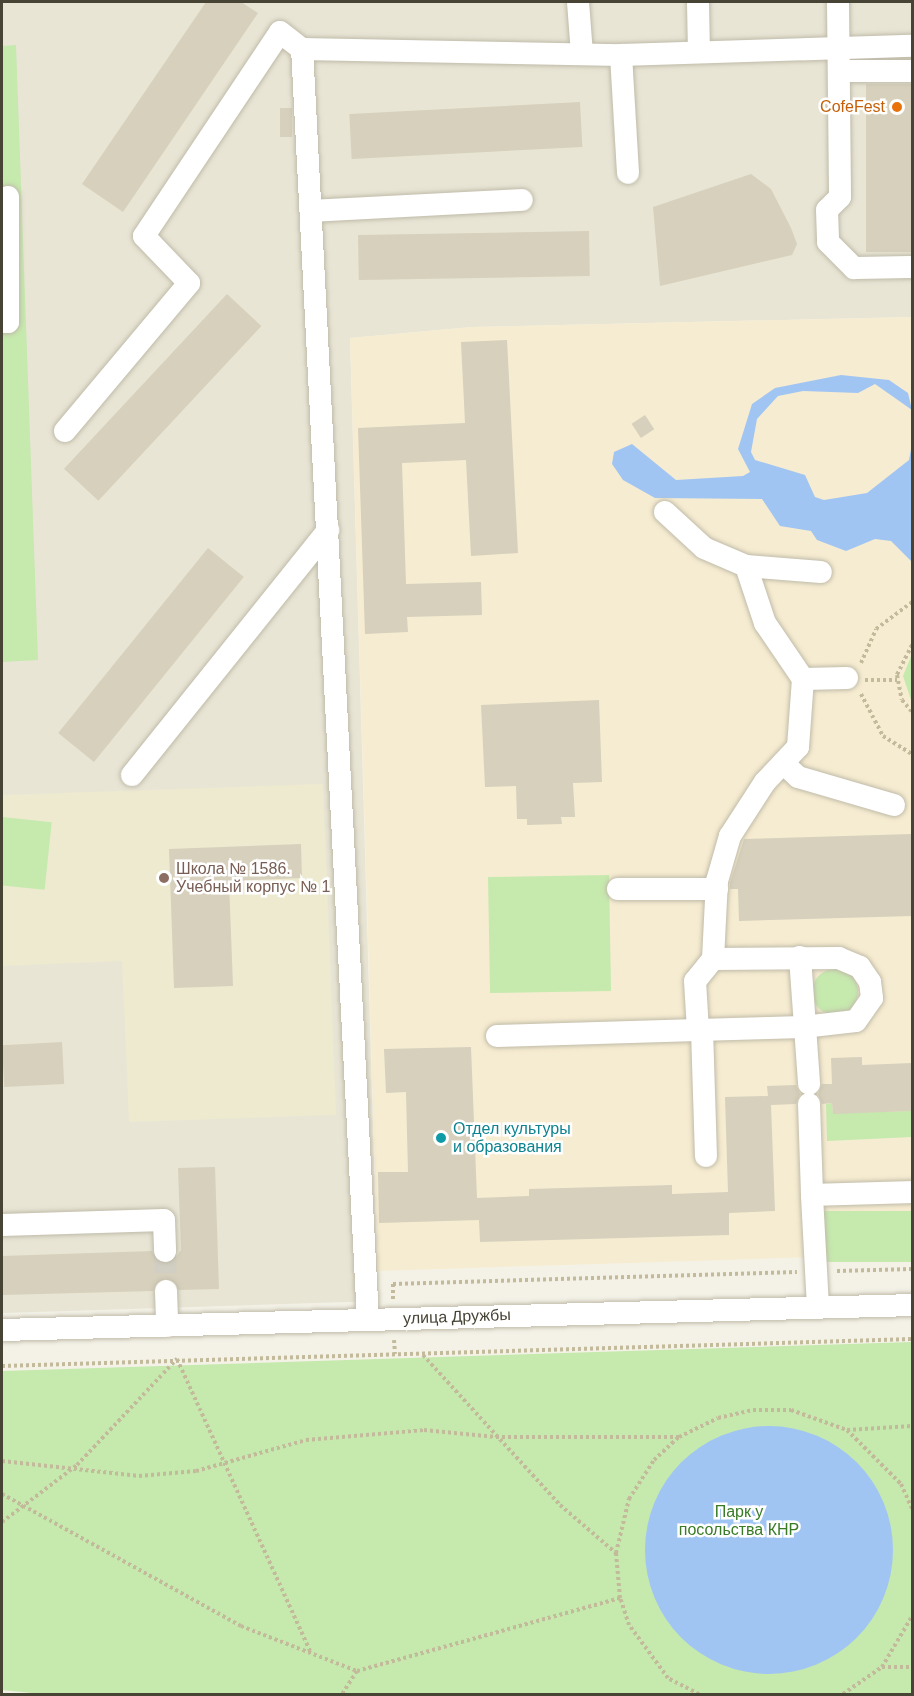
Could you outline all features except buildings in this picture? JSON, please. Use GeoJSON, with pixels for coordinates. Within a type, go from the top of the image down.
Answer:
{"type":"FeatureCollection","features":[{"type":"Feature","properties":{"kind":"street"},"geometry":{"type":"LineString","coordinates":[[578,2],[582,54]]}},
{"type":"Feature","properties":{"kind":"street"},"geometry":{"type":"LineString","coordinates":[[698,2],[699,52]]}},
{"type":"Feature","properties":{"kind":"street"},"geometry":{"type":"LineString","coordinates":[[838,2],[840,197],[827,210],[828,242],[854,268],[912,267]]}},
{"type":"Feature","properties":{"kind":"street"},"geometry":{"type":"LineString","coordinates":[[66,431],[189,283],[144,236],[280,32],[302,49],[621,55],[912,46]]}},
{"type":"Feature","properties":{"kind":"street"},"geometry":{"type":"LineString","coordinates":[[302,49],[368,1320]]}},
{"type":"Feature","properties":{"kind":"street"},"geometry":{"type":"LineString","coordinates":[[621,55],[628,173]]}},
{"type":"Feature","properties":{"kind":"street"},"geometry":{"type":"LineString","coordinates":[[839,72],[912,71]]}},
{"type":"Feature","properties":{"kind":"street"},"geometry":{"type":"LineString","coordinates":[[2,322],[8,322],[8,197]]}},
{"type":"Feature","properties":{"kind":"street"},"geometry":{"type":"LineString","coordinates":[[311,211],[522,200]]}},
{"type":"Feature","properties":{"kind":"street"},"geometry":{"type":"LineString","coordinates":[[665,512],[704,548],[746,566],[821,572]]}},
{"type":"Feature","properties":{"kind":"street"},"geometry":{"type":"LineString","coordinates":[[132,775],[328,530]]}},
{"type":"Feature","properties":{"kind":"street"},"geometry":{"type":"LineString","coordinates":[[706,1156],[700,1030],[695,981],[713,959],[717,889],[730,836],[783,763],[798,747],[803,679],[765,624],[746,566]]}},
{"type":"Feature","properties":{"kind":"street"},"geometry":{"type":"LineString","coordinates":[[803,679],[854,679]]}},
{"type":"Feature","properties":{"kind":"street"},"geometry":{"type":"LineString","coordinates":[[783,763],[798,777],[894,805]]}},
{"type":"Feature","properties":{"kind":"street"},"geometry":{"type":"LineString","coordinates":[[618,889],[717,889]]}},
{"type":"Feature","properties":{"kind":"street"},"geometry":{"type":"LineString","coordinates":[[800,957],[809,1094],[818,1307]]}},
{"type":"Feature","properties":{"kind":"street"},"geometry":{"type":"LineString","coordinates":[[497,1036],[803,1027],[856,1021],[872,998],[860,968],[839,958],[713,959]]}},
{"type":"Feature","properties":{"kind":"street"},"geometry":{"type":"LineString","coordinates":[[812,1195],[912,1192]]}},
{"type":"Feature","properties":{"kind":"street"},"geometry":{"type":"LineString","coordinates":[[2,1225],[164,1220],[165,1251]]}},
{"type":"Feature","properties":{"kind":"street"},"geometry":{"type":"LineString","coordinates":[[166,1291],[167,1326]]}},
{"type":"Feature","properties":{"kind":"street","name":"улица Дружбы"},"geometry":{"type":"LineString","coordinates":[[2,1330],[912,1305]]}},
{"type":"Feature","properties":{"kind":"path"},"geometry":{"type":"LineString","coordinates":[[912,602],[876,629],[864,650],[854,679],[869,717],[883,736],[912,754]]}},
{"type":"Feature","properties":{"kind":"path"},"geometry":{"type":"LineString","coordinates":[[912,645],[900,663],[897,680],[912,712]]}},
{"type":"Feature","properties":{"kind":"path"},"geometry":{"type":"LineString","coordinates":[[854,679],[897,680]]}},
{"type":"Feature","properties":{"kind":"path"},"geometry":{"type":"LineString","coordinates":[[395,1354],[393,1284],[912,1269]]}},
{"type":"Feature","properties":{"kind":"path"},"geometry":{"type":"LineString","coordinates":[[2,1365],[912,1339]]}},
{"type":"Feature","properties":{"kind":"path"},"geometry":{"type":"LineString","coordinates":[[422,1354],[560,1505],[616,1552]]}},
{"type":"Feature","properties":{"kind":"path"},"geometry":{"type":"LineString","coordinates":[[177,1359],[311,1653]]}},
{"type":"Feature","properties":{"kind":"path"},"geometry":{"type":"LineString","coordinates":[[2,1522],[77,1465],[177,1359]]}},
{"type":"Feature","properties":{"kind":"path"},"geometry":{"type":"LineString","coordinates":[[699,1695],[668,1678],[629,1625],[620,1598],[616,1552],[629,1499],[654,1460],[680,1437],[718,1418],[753,1410],[791,1410],[847,1430],[912,1426]]}},
{"type":"Feature","properties":{"kind":"path"},"geometry":{"type":"LineString","coordinates":[[2,1461],[77,1465],[139,1476],[196,1471],[306,1440],[424,1430],[496,1437],[680,1437]]}},
{"type":"Feature","properties":{"kind":"path"},"geometry":{"type":"LineString","coordinates":[[847,1430],[901,1484],[912,1509]]}},
{"type":"Feature","properties":{"kind":"path"},"geometry":{"type":"LineString","coordinates":[[2,1494],[240,1626],[357,1671],[620,1598]]}},
{"type":"Feature","properties":{"kind":"path"},"geometry":{"type":"LineString","coordinates":[[843,1695],[882,1667],[912,1616]]}},
{"type":"Feature","properties":{"kind":"path"},"geometry":{"type":"LineString","coordinates":[[882,1667],[912,1667]]}},
{"type":"Feature","properties":{"kind":"path"},"geometry":{"type":"LineString","coordinates":[[342,1695],[357,1671]]}},
{"type":"Feature","properties":{"kind":"shaded area"},"geometry":{"type":"Polygon","coordinates":[[[2,2],[912,2],[912,317],[472,327],[350,338],[378,1301],[2,1313],[2,2]]]}},
{"type":"Feature","properties":{"kind":"shaded area"},"geometry":{"type":"Polygon","coordinates":[[[912,317],[912,1254],[378,1271],[350,338],[472,327],[912,317]]]}},
{"type":"Feature","properties":{"kind":"shaded area","name":"Школа № 1586. Учебный корпус № 1"},"geometry":{"type":"Polygon","coordinates":[[[323,784],[336,1115],[129,1122],[122,961],[2,966],[2,795],[323,784]]]}},
{"type":"Feature","properties":{"kind":"green space"},"geometry":{"type":"Polygon","coordinates":[[[16,45],[38,660],[2,662],[2,46],[16,45]]]}},
{"type":"Feature","properties":{"kind":"green space"},"geometry":{"type":"Polygon","coordinates":[[[912,654],[912,703],[903,676],[912,654]]]}},
{"type":"Feature","properties":{"kind":"green space"},"geometry":{"type":"Polygon","coordinates":[[[2,817],[52,822],[45,890],[2,885],[2,817]]]}},
{"type":"Feature","properties":{"kind":"green space"},"geometry":{"type":"Polygon","coordinates":[[[609,875],[611,991],[490,993],[488,877],[609,875]]]}},
{"type":"Feature","properties":{"kind":"green space"},"geometry":{"type":"Polygon","coordinates":[[[835,969],[851,976],[858,992],[851,1008],[835,1015],[819,1008],[812,992],[819,976],[835,969]]]}},
{"type":"Feature","properties":{"kind":"green space"},"geometry":{"type":"Polygon","coordinates":[[[832,1103],[833,1113],[912,1111],[912,1137],[827,1141],[826,1104],[832,1103]]]}},
{"type":"Feature","properties":{"kind":"green space"},"geometry":{"type":"Polygon","coordinates":[[[822,1211],[912,1211],[912,1262],[822,1262],[822,1211]]]}},
{"type":"Feature","properties":{"kind":"green space","name":"Парк у посольства КНР"},"geometry":{"type":"Polygon","coordinates":[[[912,1342],[912,1694],[42,1694],[2,1690],[2,1371],[912,1342]]]}},
{"type":"Feature","properties":{"kind":"water"},"geometry":{"type":"Polygon","coordinates":[[[841,375],[889,380],[908,393],[912,410],[875,384],[858,393],[803,391],[778,396],[757,419],[751,452],[755,460],[805,475],[815,497],[824,500],[867,493],[909,460],[912,444],[912,562],[891,541],[875,539],[846,551],[817,540],[811,531],[780,526],[762,499],[655,498],[623,480],[612,464],[614,452],[632,444],[676,480],[743,476],[750,472],[738,449],[752,404],[775,388],[841,375]]]}},
{"type":"Feature","properties":{"kind":"water"},"geometry":{"type":"Polygon","coordinates":[[[769,1426],[805,1431],[838,1447],[857,1462],[872,1481],[888,1514],[893,1550],[888,1586],[872,1619],[857,1638],[838,1653],[805,1669],[769,1674],[733,1669],[700,1653],[681,1638],[666,1619],[650,1586],[645,1550],[650,1514],[666,1481],[681,1462],[700,1447],[733,1431],[769,1426]]]}},
{"type":"Feature","properties":{"kind":"tunnel"},"geometry":{"type":"LineString","coordinates":[[165,1251],[166,1291]]}},
{"type":"Feature","properties":{"kind":"place","name":"CofeFest"},"geometry":{"type":"Point","coordinates":[897,107]}},
{"type":"Feature","properties":{"kind":"place","name":"Школа № 1586. Учебный корпус № 1"},"geometry":{"type":"Point","coordinates":[164,878]}},
{"type":"Feature","properties":{"kind":"place","name":"Отдел культуры и образования"},"geometry":{"type":"Point","coordinates":[441,1138]}}]}
